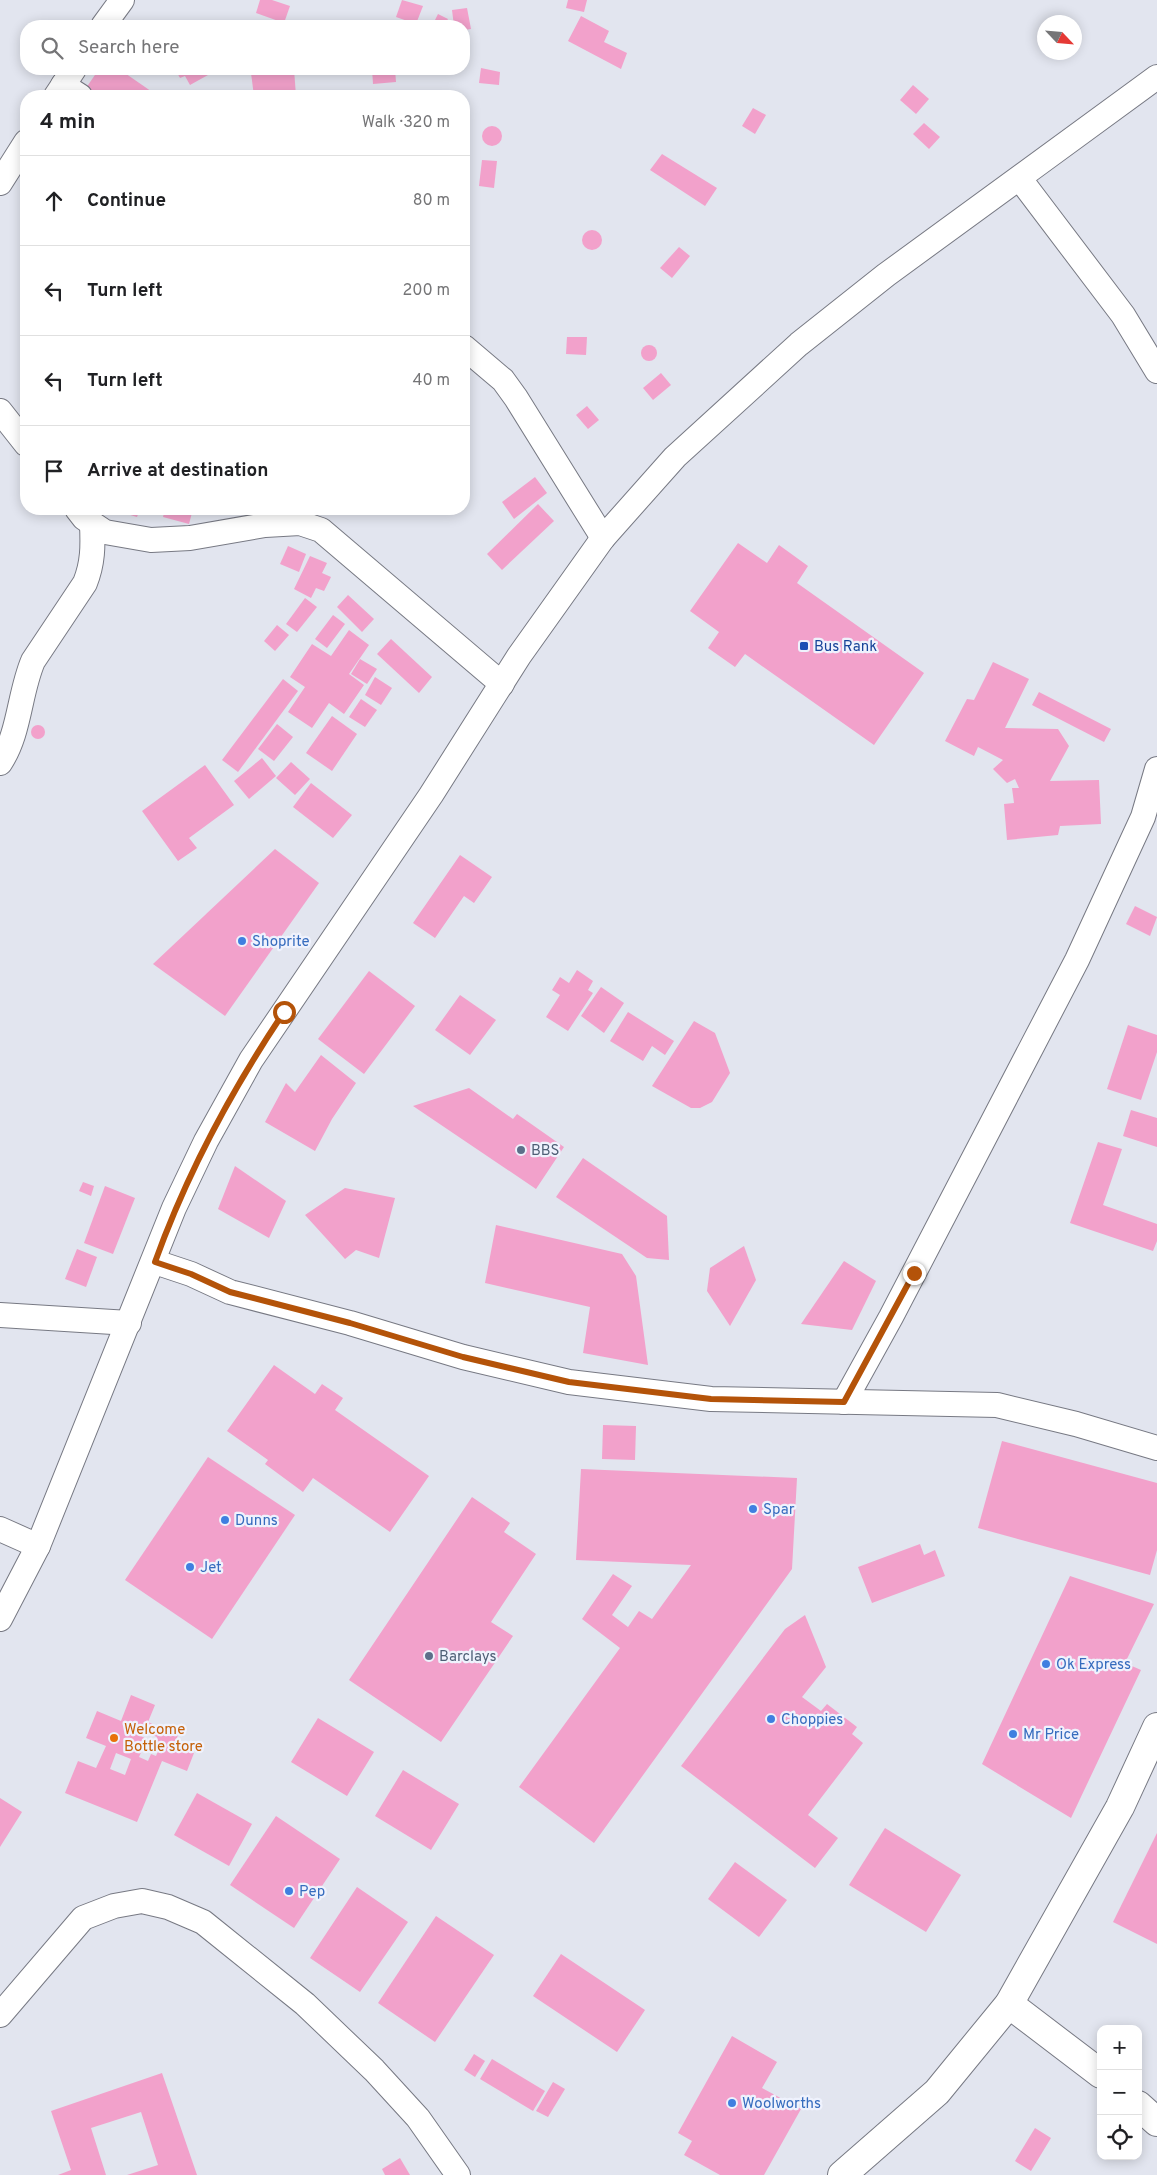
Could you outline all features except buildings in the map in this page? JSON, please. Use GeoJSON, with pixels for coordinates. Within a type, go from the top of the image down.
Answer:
{"type":"FeatureCollection","features":[{"type":"Feature","properties":{"kind":"main road"},"geometry":{"type":"LineString","coordinates":[[842,2175],[938,2092],[1009,2004],[1120,1807],[1157,1727]]}},
{"type":"Feature","properties":{"kind":"main road"},"geometry":{"type":"LineString","coordinates":[[1009,2004],[1097,2071]]}},
{"type":"Feature","properties":{"kind":"main road"},"geometry":{"type":"LineString","coordinates":[[1142,2109],[1157,2122]]}},
{"type":"Feature","properties":{"kind":"street"},"geometry":{"type":"LineString","coordinates":[[108,20],[118,2]]}},
{"type":"Feature","properties":{"kind":"street"},"geometry":{"type":"LineString","coordinates":[[0,1619],[38,1546],[155,1262],[174,1208],[206,1141],[252,1060],[430,795],[502,684],[603,538],[675,457],[798,344],[886,275],[1020,179],[1157,77]]}},
{"type":"Feature","properties":{"kind":"street"},"geometry":{"type":"LineString","coordinates":[[0,183],[20,151]]}},
{"type":"Feature","properties":{"kind":"street"},"geometry":{"type":"LineString","coordinates":[[1020,179],[1123,315],[1157,371]]}},
{"type":"Feature","properties":{"kind":"street"},"geometry":{"type":"LineString","coordinates":[[470,352],[502,380],[516,398],[603,538]]}},
{"type":"Feature","properties":{"kind":"street"},"geometry":{"type":"LineString","coordinates":[[0,411],[20,436]]}},
{"type":"Feature","properties":{"kind":"street"},"geometry":{"type":"LineString","coordinates":[[85,517],[105,532],[151,540],[190,538],[274,525],[300,524],[321,530],[502,684]]}},
{"type":"Feature","properties":{"kind":"street"},"geometry":{"type":"LineString","coordinates":[[0,763],[10,744],[28,673],[33,661],[85,583],[90,570],[93,555],[85,517]]}},
{"type":"Feature","properties":{"kind":"street"},"geometry":{"type":"LineString","coordinates":[[844,1402],[891,1317],[1077,960],[1143,817],[1157,769]]}},
{"type":"Feature","properties":{"kind":"street"},"geometry":{"type":"LineString","coordinates":[[155,1262],[191,1274],[230,1292],[350,1323],[463,1357],[569,1382],[711,1399],[997,1405],[1076,1424],[1157,1448]]}},
{"type":"Feature","properties":{"kind":"street"},"geometry":{"type":"LineString","coordinates":[[0,1315],[129,1323]]}},
{"type":"Feature","properties":{"kind":"street"},"geometry":{"type":"LineString","coordinates":[[0,1529],[38,1546]]}},
{"type":"Feature","properties":{"kind":"street"},"geometry":{"type":"LineString","coordinates":[[0,2015],[83,1918],[114,1906],[142,1901],[168,1907],[203,1922],[305,2004],[374,2070],[405,2104],[458,2175]]}},
{"type":"Feature","properties":{"kind":"place","name":"Bus Rank"},"geometry":{"type":"Point","coordinates":[804,646]}},
{"type":"Feature","properties":{"kind":"place","name":"Shoprite"},"geometry":{"type":"Point","coordinates":[242,941]}},
{"type":"Feature","properties":{"kind":"place","name":"BBS"},"geometry":{"type":"Point","coordinates":[521,1150]}},
{"type":"Feature","properties":{"kind":"place","name":"Spar"},"geometry":{"type":"Point","coordinates":[753,1509]}},
{"type":"Feature","properties":{"kind":"place","name":"Dunns"},"geometry":{"type":"Point","coordinates":[225,1520]}},
{"type":"Feature","properties":{"kind":"place","name":"Jet"},"geometry":{"type":"Point","coordinates":[190,1567]}},
{"type":"Feature","properties":{"kind":"place","name":"Barclays"},"geometry":{"type":"Point","coordinates":[429,1656]}},
{"type":"Feature","properties":{"kind":"place","name":"Ok Express"},"geometry":{"type":"Point","coordinates":[1046,1664]}},
{"type":"Feature","properties":{"kind":"place","name":"Choppies"},"geometry":{"type":"Point","coordinates":[771,1719]}},
{"type":"Feature","properties":{"kind":"place","name":"Mr Price"},"geometry":{"type":"Point","coordinates":[1013,1734]}},
{"type":"Feature","properties":{"kind":"place","name":"Welcome Bottle store"},"geometry":{"type":"Point","coordinates":[114,1738]}},
{"type":"Feature","properties":{"kind":"place","name":"Pep"},"geometry":{"type":"Point","coordinates":[289,1891]}},
{"type":"Feature","properties":{"kind":"place","name":"Woolworths"},"geometry":{"type":"Point","coordinates":[732,2103]}},
{"type":"Feature","properties":{"kind":"route"},"geometry":{"type":"LineString","coordinates":[[284,1012],[252,1060],[206,1141],[174,1208],[155,1262],[191,1274],[230,1292],[350,1323],[463,1357],[569,1382],[711,1399],[844,1402],[914,1273]]}}]}
